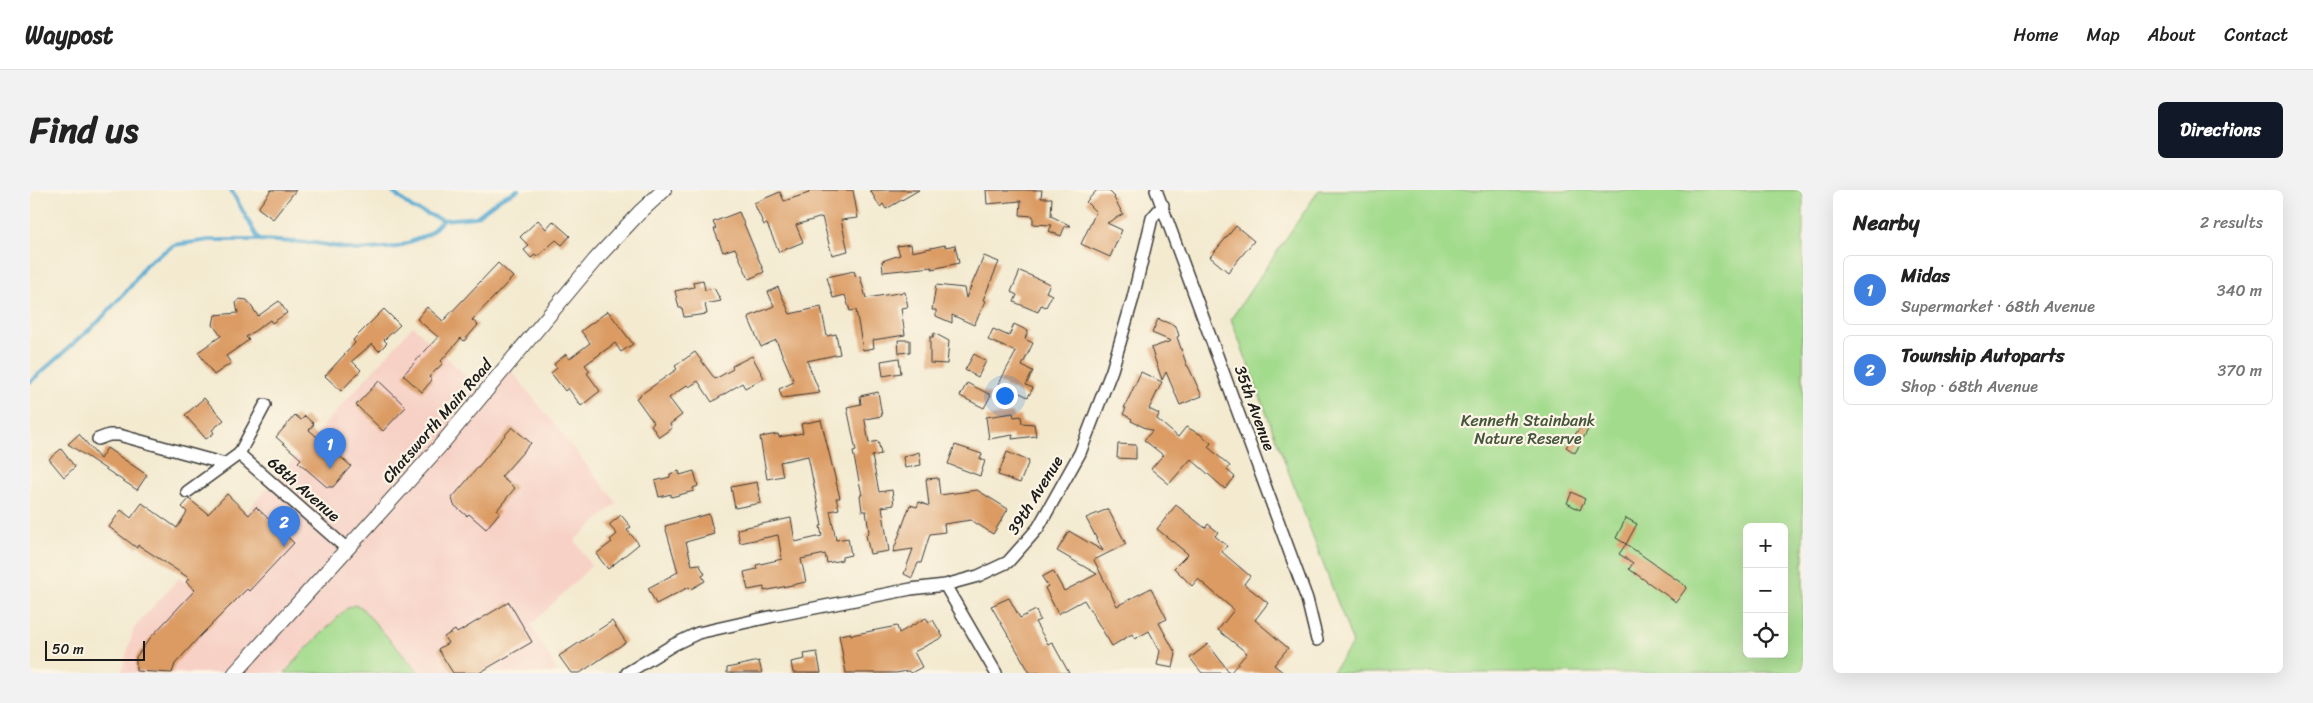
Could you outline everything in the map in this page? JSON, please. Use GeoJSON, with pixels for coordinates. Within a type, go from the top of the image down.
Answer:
{"type":"FeatureCollection","features":[{"type":"Feature","properties":{"kind":"street","name":"Chatsworth Main Road"},"geometry":{"type":"LineString","coordinates":[[234,673],[440,446],[595,260],[639,213],[664,190]]}},
{"type":"Feature","properties":{"kind":"street","name":"35th Avenue"},"geometry":{"type":"LineString","coordinates":[[1156,190],[1304,590],[1317,640]]}},
{"type":"Feature","properties":{"kind":"street","name":"39th Avenue"},"geometry":{"type":"LineString","coordinates":[[627,673],[673,645],[698,634],[782,614],[911,589],[946,585],[988,572],[1008,562],[1038,528],[1080,453],[1104,394],[1134,298],[1152,218],[1163,205]]}},
{"type":"Feature","properties":{"kind":"street"},"geometry":{"type":"LineString","coordinates":[[187,492],[240,454],[265,405]]}},
{"type":"Feature","properties":{"kind":"street"},"geometry":{"type":"LineString","coordinates":[[98,439],[108,435],[119,435],[225,464]]}},
{"type":"Feature","properties":{"kind":"street","name":"68th Avenue"},"geometry":{"type":"LineString","coordinates":[[240,454],[346,548]]}},
{"type":"Feature","properties":{"kind":"street"},"geometry":{"type":"LineString","coordinates":[[946,585],[996,673]]}},
{"type":"Feature","properties":{"kind":"shaded area"},"geometry":{"type":"Polygon","coordinates":[[[413,326],[484,393],[507,365],[617,503],[575,540],[591,566],[531,625],[558,673],[419,673],[361,607],[354,605],[346,609],[285,673],[121,673],[134,628],[179,578],[184,581],[413,326]]]}},
{"type":"Feature","properties":{"kind":"green space","name":"Kenneth Stainbank Nature Reserve"},"geometry":{"type":"Polygon","coordinates":[[[1319,190],[1803,190],[1803,673],[1331,673],[1353,643],[1231,319],[1319,190]]]}},
{"type":"Feature","properties":{"kind":"green space"},"geometry":{"type":"Polygon","coordinates":[[[354,605],[361,607],[419,673],[285,673],[346,609],[354,605]]]}},
{"type":"Feature","properties":{"kind":"building"},"geometry":{"type":"Polygon","coordinates":[[[271,190],[296,190],[273,219],[258,208],[271,190]]]}},
{"type":"Feature","properties":{"kind":"building"},"geometry":{"type":"Polygon","coordinates":[[[808,190],[853,190],[858,218],[841,220],[848,251],[832,255],[822,217],[796,225],[803,242],[779,252],[767,224],[764,225],[754,203],[780,192],[784,201],[809,193],[808,190]]]}},
{"type":"Feature","properties":{"kind":"building"},"geometry":{"type":"Polygon","coordinates":[[[870,190],[919,190],[886,209],[883,204],[880,207],[870,190]]]}},
{"type":"Feature","properties":{"kind":"building"},"geometry":{"type":"Polygon","coordinates":[[[986,190],[1042,190],[1041,198],[1052,198],[1051,216],[1071,226],[1065,226],[1061,236],[1049,231],[1052,225],[1033,224],[1033,216],[1020,215],[1021,201],[987,204],[986,190]]]}},
{"type":"Feature","properties":{"kind":"building"},"geometry":{"type":"Polygon","coordinates":[[[1097,190],[1108,190],[1115,197],[1123,214],[1107,223],[1122,230],[1110,257],[1081,244],[1096,212],[1086,202],[1097,190]]]}},
{"type":"Feature","properties":{"kind":"building"},"geometry":{"type":"Polygon","coordinates":[[[739,212],[764,272],[749,279],[735,248],[723,252],[714,229],[716,229],[713,222],[739,212]]]}},
{"type":"Feature","properties":{"kind":"building"},"geometry":{"type":"Polygon","coordinates":[[[538,220],[546,229],[553,221],[570,236],[562,245],[556,240],[537,257],[535,255],[531,258],[524,250],[529,246],[520,237],[538,220]]]}},
{"type":"Feature","properties":{"kind":"building"},"geometry":{"type":"Polygon","coordinates":[[[1236,226],[1254,241],[1228,272],[1210,257],[1236,226]]]}},
{"type":"Feature","properties":{"kind":"building"},"geometry":{"type":"Polygon","coordinates":[[[911,244],[912,252],[945,245],[946,247],[955,245],[959,263],[932,269],[932,267],[883,272],[882,261],[900,255],[897,246],[911,244]]]}},
{"type":"Feature","properties":{"kind":"building"},"geometry":{"type":"Polygon","coordinates":[[[984,256],[999,262],[983,300],[986,301],[974,325],[952,315],[952,323],[936,316],[936,310],[932,310],[936,285],[964,288],[966,298],[984,256]]]}},
{"type":"Feature","properties":{"kind":"building"},"geometry":{"type":"Polygon","coordinates":[[[498,263],[513,277],[472,320],[478,325],[464,341],[461,338],[441,361],[443,363],[429,377],[432,380],[422,392],[403,375],[438,337],[417,319],[427,307],[443,321],[498,263]]]}},
{"type":"Feature","properties":{"kind":"building"},"geometry":{"type":"Polygon","coordinates":[[[854,271],[856,277],[860,276],[866,298],[905,292],[908,307],[901,308],[905,335],[873,340],[874,348],[863,350],[856,310],[850,311],[845,295],[833,298],[827,277],[854,271]]]}},
{"type":"Feature","properties":{"kind":"building"},"geometry":{"type":"Polygon","coordinates":[[[1020,271],[1050,284],[1046,292],[1052,295],[1046,307],[1041,305],[1038,312],[1014,302],[1017,295],[1011,292],[1020,271]]]}},
{"type":"Feature","properties":{"kind":"building"},"geometry":{"type":"Polygon","coordinates":[[[703,280],[705,290],[714,288],[721,301],[705,304],[707,314],[684,317],[682,308],[679,308],[675,291],[694,287],[693,282],[703,280]]]}},
{"type":"Feature","properties":{"kind":"building"},"geometry":{"type":"Polygon","coordinates":[[[778,287],[790,314],[821,307],[827,336],[836,334],[840,354],[807,361],[820,393],[782,398],[779,389],[794,382],[776,340],[761,347],[748,317],[774,306],[768,292],[778,287]]]}},
{"type":"Feature","properties":{"kind":"building"},"geometry":{"type":"Polygon","coordinates":[[[239,299],[247,300],[258,316],[279,301],[287,313],[272,323],[270,320],[246,337],[249,340],[226,356],[231,363],[214,375],[198,352],[221,336],[213,325],[215,315],[238,313],[236,303],[239,299]]]}},
{"type":"Feature","properties":{"kind":"building"},"geometry":{"type":"Polygon","coordinates":[[[384,309],[400,325],[384,340],[387,343],[379,351],[372,344],[352,361],[361,370],[341,391],[325,376],[355,343],[353,340],[384,309]]]}},
{"type":"Feature","properties":{"kind":"building"},"geometry":{"type":"Polygon","coordinates":[[[608,311],[633,344],[621,352],[615,343],[585,365],[590,371],[587,373],[600,391],[581,406],[568,388],[565,391],[551,373],[557,368],[554,364],[566,354],[569,359],[590,343],[581,331],[608,311]]]}},
{"type":"Feature","properties":{"kind":"building"},"geometry":{"type":"Polygon","coordinates":[[[1158,319],[1176,326],[1179,336],[1177,337],[1187,366],[1202,396],[1180,405],[1166,372],[1162,380],[1151,348],[1171,341],[1152,333],[1158,319]]]}},
{"type":"Feature","properties":{"kind":"building"},"geometry":{"type":"Polygon","coordinates":[[[1014,324],[1028,331],[1025,339],[1033,343],[1022,366],[1033,371],[1026,385],[1033,388],[1028,397],[999,383],[1016,352],[988,340],[993,329],[1009,336],[1014,324]]]}},
{"type":"Feature","properties":{"kind":"building"},"geometry":{"type":"Polygon","coordinates":[[[934,333],[949,341],[947,364],[930,363],[930,337],[933,337],[934,333]]]}},
{"type":"Feature","properties":{"kind":"building"},"geometry":{"type":"Polygon","coordinates":[[[898,340],[910,340],[910,352],[899,353],[898,340]]]}},
{"type":"Feature","properties":{"kind":"building"},"geometry":{"type":"Polygon","coordinates":[[[695,352],[715,379],[733,369],[732,366],[752,356],[764,378],[745,388],[742,383],[712,402],[698,381],[689,387],[687,385],[669,398],[682,415],[670,424],[672,428],[659,437],[651,425],[654,423],[636,398],[677,369],[675,366],[695,352]]]}},
{"type":"Feature","properties":{"kind":"building"},"geometry":{"type":"Polygon","coordinates":[[[974,354],[986,361],[978,377],[965,370],[974,354]]]}},
{"type":"Feature","properties":{"kind":"building"},"geometry":{"type":"Polygon","coordinates":[[[899,358],[901,373],[883,376],[881,361],[899,358]]]}},
{"type":"Feature","properties":{"kind":"building"},"geometry":{"type":"Polygon","coordinates":[[[1141,372],[1162,382],[1149,409],[1159,414],[1157,419],[1178,437],[1186,427],[1200,434],[1211,443],[1208,447],[1230,466],[1227,470],[1235,477],[1225,489],[1191,459],[1169,484],[1151,469],[1163,455],[1144,440],[1152,431],[1131,421],[1132,419],[1123,414],[1141,372]]]}},
{"type":"Feature","properties":{"kind":"building"},"geometry":{"type":"Polygon","coordinates":[[[379,381],[406,407],[383,431],[356,405],[379,381]]]}},
{"type":"Feature","properties":{"kind":"building"},"geometry":{"type":"Polygon","coordinates":[[[967,383],[991,395],[984,408],[960,396],[967,383]]]}},
{"type":"Feature","properties":{"kind":"building"},"geometry":{"type":"Polygon","coordinates":[[[878,392],[882,416],[865,419],[865,421],[869,443],[878,441],[881,454],[872,456],[879,492],[892,490],[894,505],[882,507],[889,551],[870,554],[866,535],[869,532],[866,511],[862,511],[860,495],[862,495],[853,452],[856,451],[847,407],[861,404],[860,396],[878,392]]]}},
{"type":"Feature","properties":{"kind":"building"},"geometry":{"type":"Polygon","coordinates":[[[204,398],[224,420],[212,430],[214,433],[206,439],[185,415],[204,398]]]}},
{"type":"Feature","properties":{"kind":"building"},"geometry":{"type":"Polygon","coordinates":[[[1013,413],[1014,417],[1021,416],[1022,423],[1034,424],[1036,436],[1012,439],[1013,435],[989,439],[986,417],[1013,413]]]}},
{"type":"Feature","properties":{"kind":"building"},"geometry":{"type":"Polygon","coordinates":[[[295,415],[301,420],[305,416],[314,424],[309,430],[351,466],[333,487],[327,487],[298,462],[301,459],[276,437],[295,415]]]}},
{"type":"Feature","properties":{"kind":"building"},"geometry":{"type":"Polygon","coordinates":[[[821,420],[840,498],[836,498],[839,509],[830,511],[836,540],[848,538],[851,555],[842,557],[842,560],[827,563],[825,554],[801,559],[806,582],[764,591],[764,587],[748,590],[744,572],[757,569],[756,565],[782,559],[778,535],[740,543],[737,529],[791,518],[795,542],[822,536],[820,526],[822,526],[808,456],[780,462],[783,476],[767,479],[760,437],[778,434],[779,437],[803,433],[801,424],[821,420]]]}},
{"type":"Feature","properties":{"kind":"building"},"geometry":{"type":"Polygon","coordinates":[[[1584,422],[1590,426],[1575,453],[1566,447],[1584,422]]]}},
{"type":"Feature","properties":{"kind":"building"},"geometry":{"type":"Polygon","coordinates":[[[512,427],[531,443],[501,477],[515,488],[497,510],[500,512],[486,529],[469,514],[467,516],[454,505],[452,498],[512,427]]]}},
{"type":"Feature","properties":{"kind":"building"},"geometry":{"type":"Polygon","coordinates":[[[79,434],[100,459],[107,448],[147,475],[137,490],[68,444],[79,434]]]}},
{"type":"Feature","properties":{"kind":"building"},"geometry":{"type":"Polygon","coordinates":[[[1118,444],[1136,445],[1136,459],[1117,458],[1118,444]]]}},
{"type":"Feature","properties":{"kind":"building"},"geometry":{"type":"Polygon","coordinates":[[[955,445],[982,454],[980,459],[985,461],[980,476],[948,464],[955,445]]]}},
{"type":"Feature","properties":{"kind":"building"},"geometry":{"type":"Polygon","coordinates":[[[61,449],[75,467],[64,477],[49,459],[61,449]]]}},
{"type":"Feature","properties":{"kind":"building"},"geometry":{"type":"Polygon","coordinates":[[[919,452],[921,465],[905,468],[903,457],[919,452]]]}},
{"type":"Feature","properties":{"kind":"building"},"geometry":{"type":"Polygon","coordinates":[[[1007,452],[1029,461],[1020,483],[998,475],[1007,452]]]}},
{"type":"Feature","properties":{"kind":"building"},"geometry":{"type":"Polygon","coordinates":[[[679,471],[680,475],[694,471],[698,486],[693,488],[694,491],[671,497],[671,494],[659,497],[655,481],[670,477],[670,474],[679,471]]]}},
{"type":"Feature","properties":{"kind":"building"},"geometry":{"type":"Polygon","coordinates":[[[938,478],[940,495],[977,490],[1008,509],[993,534],[971,520],[944,524],[945,532],[930,534],[921,563],[918,563],[912,578],[904,574],[913,549],[893,552],[910,505],[917,507],[919,502],[929,506],[926,479],[938,478]]]}},
{"type":"Feature","properties":{"kind":"building"},"geometry":{"type":"Polygon","coordinates":[[[757,482],[761,503],[735,508],[731,487],[757,482]]]}},
{"type":"Feature","properties":{"kind":"building"},"geometry":{"type":"Polygon","coordinates":[[[1572,492],[1585,499],[1580,510],[1567,503],[1572,492]]]}},
{"type":"Feature","properties":{"kind":"building"},"geometry":{"type":"Polygon","coordinates":[[[227,494],[249,515],[256,507],[294,543],[249,591],[247,589],[200,636],[175,664],[172,673],[136,671],[136,657],[150,638],[195,590],[186,582],[189,578],[138,545],[137,548],[109,527],[121,510],[131,518],[142,503],[177,528],[187,512],[182,507],[189,499],[208,514],[227,494]]]}},
{"type":"Feature","properties":{"kind":"building"},"geometry":{"type":"Polygon","coordinates":[[[1176,505],[1205,528],[1208,524],[1218,532],[1215,536],[1227,546],[1222,552],[1250,576],[1244,584],[1268,603],[1255,620],[1288,648],[1274,665],[1284,673],[1230,673],[1247,653],[1218,630],[1234,610],[1198,579],[1192,586],[1174,568],[1188,554],[1157,529],[1176,505]]]}},
{"type":"Feature","properties":{"kind":"building"},"geometry":{"type":"Polygon","coordinates":[[[1108,509],[1126,544],[1094,560],[1117,606],[1151,588],[1167,619],[1159,623],[1176,654],[1173,668],[1157,665],[1160,651],[1149,631],[1135,639],[1132,634],[1112,646],[1084,600],[1058,614],[1045,588],[1048,586],[1042,577],[1053,571],[1064,591],[1097,574],[1057,551],[1069,531],[1103,551],[1086,518],[1108,509]]]}},
{"type":"Feature","properties":{"kind":"building"},"geometry":{"type":"Polygon","coordinates":[[[709,514],[714,534],[686,542],[692,565],[699,564],[705,574],[702,576],[705,581],[656,604],[648,588],[678,572],[665,526],[709,514]]]}},
{"type":"Feature","properties":{"kind":"building"},"geometry":{"type":"Polygon","coordinates":[[[621,515],[631,527],[627,530],[639,544],[608,569],[596,554],[612,542],[610,540],[617,534],[609,525],[621,515]]]}},
{"type":"Feature","properties":{"kind":"building"},"geometry":{"type":"Polygon","coordinates":[[[1626,518],[1637,524],[1626,544],[1616,538],[1626,518]]]}},
{"type":"Feature","properties":{"kind":"building"},"geometry":{"type":"Polygon","coordinates":[[[1626,544],[1687,587],[1676,602],[1629,569],[1633,563],[1619,554],[1626,544]]]}},
{"type":"Feature","properties":{"kind":"building"},"geometry":{"type":"Polygon","coordinates":[[[1009,598],[1020,618],[1036,610],[1040,620],[1035,622],[1048,644],[1052,642],[1069,673],[1030,673],[991,606],[1009,598]]]}},
{"type":"Feature","properties":{"kind":"building"},"geometry":{"type":"Polygon","coordinates":[[[509,602],[532,642],[479,673],[453,673],[438,649],[448,643],[444,637],[455,630],[457,633],[509,602]]]}},
{"type":"Feature","properties":{"kind":"building"},"geometry":{"type":"Polygon","coordinates":[[[926,618],[929,622],[933,620],[943,637],[914,652],[922,667],[911,673],[908,671],[896,673],[846,673],[839,635],[851,633],[851,635],[897,626],[899,633],[926,618]]]}},
{"type":"Feature","properties":{"kind":"building"},"geometry":{"type":"Polygon","coordinates":[[[612,621],[626,642],[580,673],[571,673],[559,656],[612,621]]]}},
{"type":"Feature","properties":{"kind":"building"},"geometry":{"type":"Polygon","coordinates":[[[1208,644],[1230,673],[1202,673],[1190,658],[1208,644]]]}},
{"type":"Feature","properties":{"kind":"building"},"geometry":{"type":"Polygon","coordinates":[[[817,652],[821,673],[793,673],[791,662],[805,659],[804,654],[817,652]]]}},
{"type":"Feature","properties":{"kind":"building"},"geometry":{"type":"Polygon","coordinates":[[[759,661],[762,673],[727,673],[727,668],[759,661]]]}},
{"type":"Feature","properties":{"kind":"waterway"},"geometry":{"type":"LineString","coordinates":[[231,190],[259,240]]}},
{"type":"Feature","properties":{"kind":"waterway"},"geometry":{"type":"LineString","coordinates":[[390,190],[412,208],[443,220],[476,217],[501,198],[518,190]]}},
{"type":"Feature","properties":{"kind":"waterway"},"geometry":{"type":"LineString","coordinates":[[30,382],[98,322],[131,286],[146,264],[174,245],[209,240],[259,240],[315,243],[356,250],[398,247],[429,234],[443,220]]}},
{"type":"Feature","properties":{"kind":"place","name":"Midas"},"geometry":{"type":"Point","coordinates":[330,469]}},
{"type":"Feature","properties":{"kind":"place","name":"Township Autoparts"},"geometry":{"type":"Point","coordinates":[284,547]}}]}
